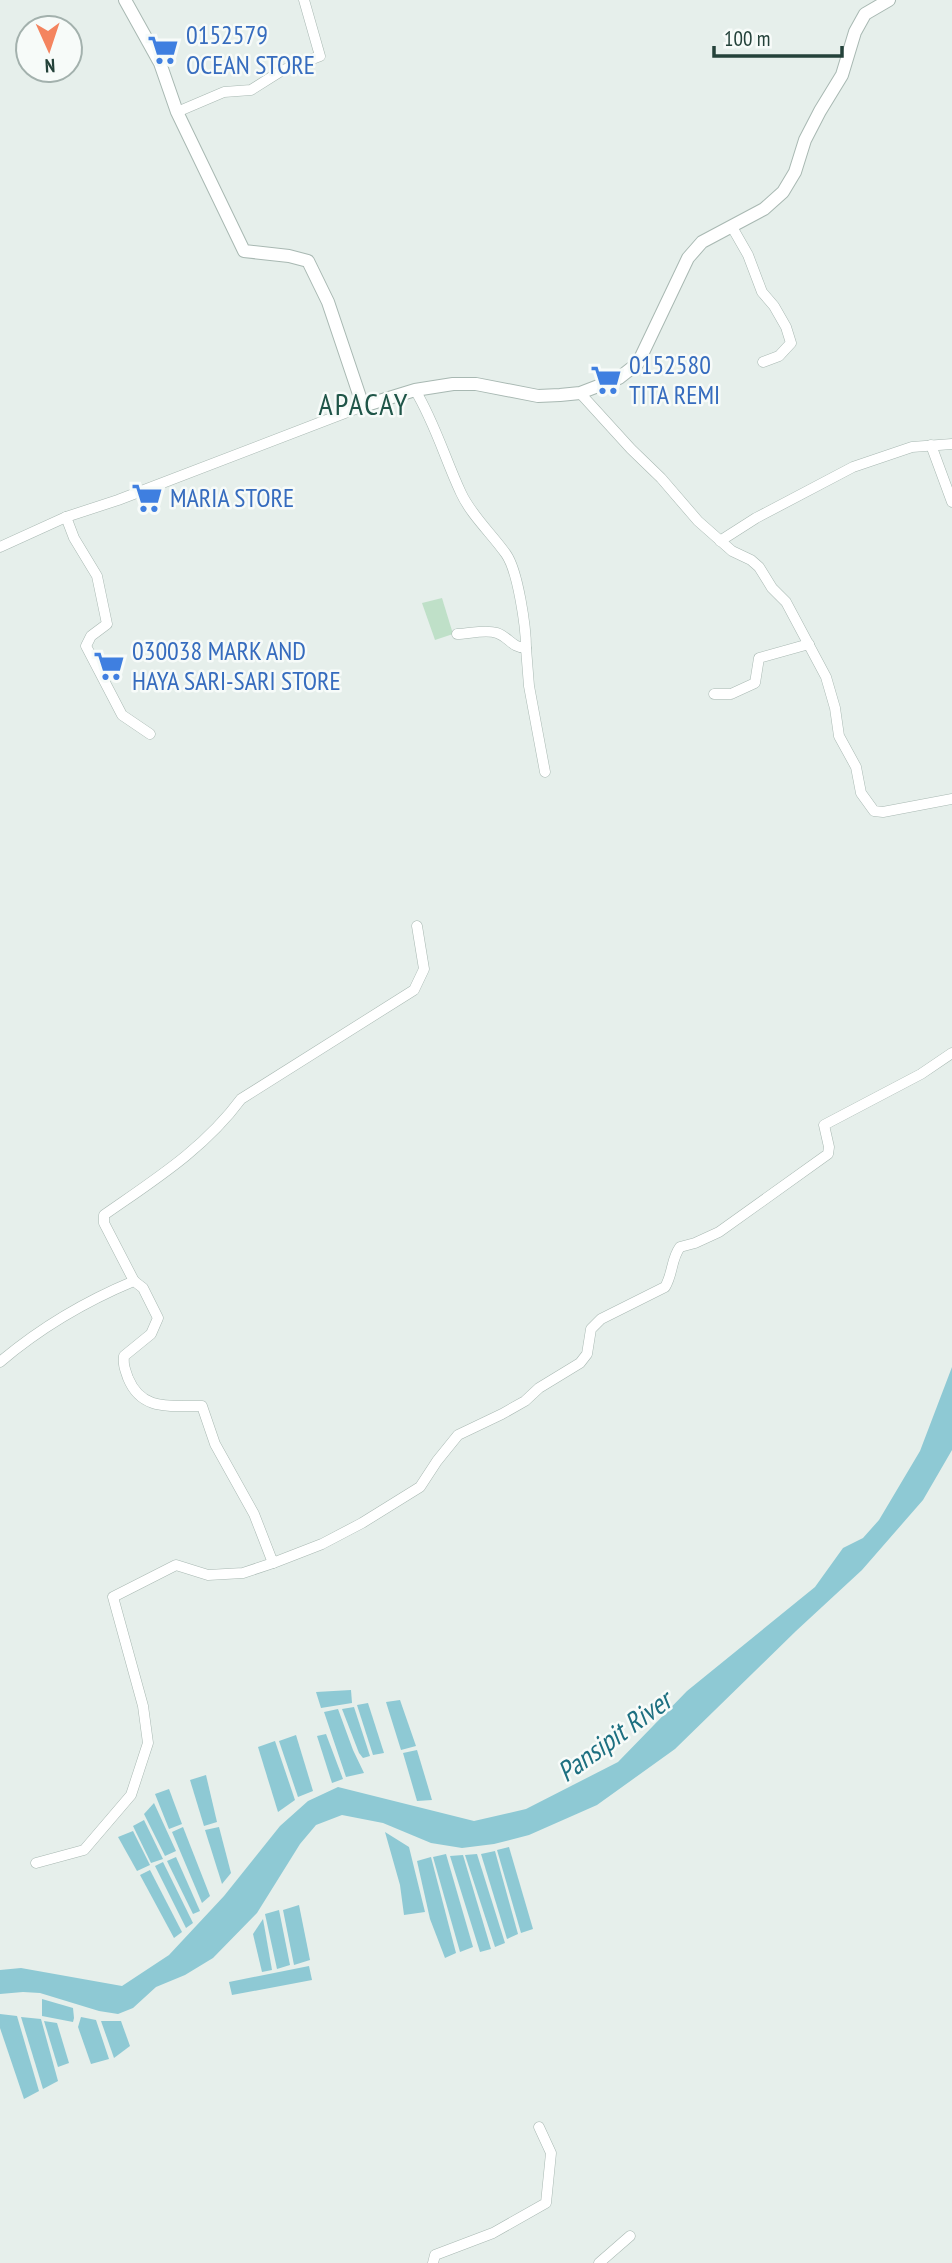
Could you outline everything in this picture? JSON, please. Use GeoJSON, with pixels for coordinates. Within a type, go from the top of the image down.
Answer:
{"type":"FeatureCollection","features":[{"type":"Feature","properties":{"kind":"street"},"geometry":{"type":"LineString","coordinates":[[125,0],[160,63],[177,112],[244,251],[308,261],[328,302],[363,406]]}},
{"type":"Feature","properties":{"kind":"street"},"geometry":{"type":"LineString","coordinates":[[177,112],[224,92],[251,90],[281,71],[320,56],[304,0]]}},
{"type":"Feature","properties":{"kind":"street"},"geometry":{"type":"LineString","coordinates":[[0,547],[66,517],[118,500],[363,406],[415,390],[453,384],[476,384],[538,396],[580,393],[619,378],[638,363],[688,258],[702,243],[764,209],[783,192],[795,172],[805,140],[842,75],[855,32],[865,14],[889,0]]}},
{"type":"Feature","properties":{"kind":"street"},"geometry":{"type":"LineString","coordinates":[[732,227],[748,255],[762,292],[786,327],[791,343],[779,356],[763,362]]}},
{"type":"Feature","properties":{"kind":"street"},"geometry":{"type":"LineString","coordinates":[[415,390],[430,415],[462,496],[509,557],[526,633],[529,686],[545,772]]}},
{"type":"Feature","properties":{"kind":"street"},"geometry":{"type":"LineString","coordinates":[[580,393],[720,541],[760,567],[772,588],[786,602],[826,677],[835,708],[839,736],[856,767],[861,793],[867,805],[874,811],[883,812],[952,799]]}},
{"type":"Feature","properties":{"kind":"street"},"geometry":{"type":"LineString","coordinates":[[720,541],[764,514],[853,467],[912,447],[952,444]]}},
{"type":"Feature","properties":{"kind":"street"},"geometry":{"type":"LineString","coordinates":[[931,445],[952,502]]}},
{"type":"Feature","properties":{"kind":"street"},"geometry":{"type":"LineString","coordinates":[[66,517],[74,538],[97,576],[107,624],[91,636],[86,646],[122,715],[150,734]]}},
{"type":"Feature","properties":{"kind":"street"},"geometry":{"type":"LineString","coordinates":[[457,634],[494,631],[512,645],[526,648]]}},
{"type":"Feature","properties":{"kind":"street"},"geometry":{"type":"LineString","coordinates":[[714,694],[731,694],[755,682],[759,658],[809,643]]}},
{"type":"Feature","properties":{"kind":"street"},"geometry":{"type":"LineString","coordinates":[[273,1563],[254,1514],[215,1444],[202,1406],[151,1404],[134,1391],[123,1365],[124,1356],[151,1334],[158,1318],[104,1223],[104,1215],[182,1161],[223,1124],[241,1099],[414,990],[424,969],[417,926]]}},
{"type":"Feature","properties":{"kind":"street"},"geometry":{"type":"LineString","coordinates":[[36,1863],[84,1850],[131,1796],[148,1743],[143,1706],[113,1597],[176,1564],[208,1575],[243,1573],[273,1563],[322,1544],[420,1487],[458,1435],[502,1415],[580,1363],[587,1354],[591,1329],[601,1319],[665,1287],[670,1279],[674,1254],[680,1247],[719,1232],[828,1154],[824,1125],[921,1074],[952,1053]]}},
{"type":"Feature","properties":{"kind":"street"},"geometry":{"type":"LineString","coordinates":[[0,1362],[31,1336],[111,1290],[134,1280]]}},
{"type":"Feature","properties":{"kind":"street"},"geometry":{"type":"LineString","coordinates":[[433,2263],[435,2255],[493,2233],[546,2203],[551,2153],[539,2127]]}},
{"type":"Feature","properties":{"kind":"street"},"geometry":{"type":"LineString","coordinates":[[599,2263],[630,2235]]}},
{"type":"Feature","properties":{"kind":"green space"},"geometry":{"type":"Polygon","coordinates":[[[442,598],[453,634],[435,640],[422,603],[442,598]]]}},
{"type":"Feature","properties":{"kind":"water"},"geometry":{"type":"Polygon","coordinates":[[[952,1367],[952,1450],[923,1500],[862,1570],[675,1749],[597,1805],[529,1835],[494,1844],[462,1848],[431,1843],[383,1823],[342,1815],[316,1825],[300,1844],[257,1913],[213,1958],[185,1975],[156,1987],[133,2008],[118,2014],[40,1993],[0,1994],[0,1970],[21,1968],[122,1986],[169,1955],[224,1896],[280,1826],[308,1801],[338,1787],[474,1821],[526,1809],[618,1762],[687,1691],[815,1587],[843,1548],[863,1538],[879,1520],[920,1451],[952,1367]]]}},
{"type":"Feature","properties":{"kind":"water"},"geometry":{"type":"Polygon","coordinates":[[[351,1690],[352,1703],[321,1708],[316,1692],[351,1690]]]}},
{"type":"Feature","properties":{"kind":"water"},"geometry":{"type":"Polygon","coordinates":[[[400,1700],[416,1746],[401,1750],[386,1702],[400,1700]]]}},
{"type":"Feature","properties":{"kind":"water"},"geometry":{"type":"Polygon","coordinates":[[[368,1703],[384,1753],[373,1755],[357,1705],[368,1703]]]}},
{"type":"Feature","properties":{"kind":"water"},"geometry":{"type":"Polygon","coordinates":[[[354,1707],[370,1756],[363,1758],[342,1709],[354,1707]]]}},
{"type":"Feature","properties":{"kind":"water"},"geometry":{"type":"Polygon","coordinates":[[[338,1709],[364,1773],[346,1777],[324,1712],[338,1709]]]}},
{"type":"Feature","properties":{"kind":"water"},"geometry":{"type":"Polygon","coordinates":[[[326,1734],[343,1779],[332,1783],[317,1736],[326,1734]]]}},
{"type":"Feature","properties":{"kind":"water"},"geometry":{"type":"Polygon","coordinates":[[[296,1735],[313,1791],[298,1797],[279,1741],[296,1735]]]}},
{"type":"Feature","properties":{"kind":"water"},"geometry":{"type":"Polygon","coordinates":[[[275,1741],[295,1800],[278,1812],[258,1747],[275,1741]]]}},
{"type":"Feature","properties":{"kind":"water"},"geometry":{"type":"Polygon","coordinates":[[[417,1750],[432,1800],[417,1801],[403,1753],[417,1750]]]}},
{"type":"Feature","properties":{"kind":"water"},"geometry":{"type":"Polygon","coordinates":[[[206,1775],[217,1822],[204,1826],[190,1780],[206,1775]]]}},
{"type":"Feature","properties":{"kind":"water"},"geometry":{"type":"Polygon","coordinates":[[[169,1789],[182,1824],[169,1829],[155,1794],[169,1789]]]}},
{"type":"Feature","properties":{"kind":"water"},"geometry":{"type":"Polygon","coordinates":[[[154,1803],[176,1851],[165,1856],[144,1814],[154,1803]]]}},
{"type":"Feature","properties":{"kind":"water"},"geometry":{"type":"Polygon","coordinates":[[[144,1820],[163,1859],[151,1863],[133,1826],[144,1820]]]}},
{"type":"Feature","properties":{"kind":"water"},"geometry":{"type":"Polygon","coordinates":[[[183,1827],[210,1896],[202,1903],[172,1832],[183,1827]]]}},
{"type":"Feature","properties":{"kind":"water"},"geometry":{"type":"Polygon","coordinates":[[[219,1827],[231,1873],[222,1884],[205,1830],[219,1827]]]}},
{"type":"Feature","properties":{"kind":"water"},"geometry":{"type":"Polygon","coordinates":[[[133,1831],[150,1865],[137,1871],[118,1837],[133,1831]]]}},
{"type":"Feature","properties":{"kind":"water"},"geometry":{"type":"Polygon","coordinates":[[[385,1832],[409,1847],[425,1912],[404,1915],[400,1885],[385,1832]]]}},
{"type":"Feature","properties":{"kind":"water"},"geometry":{"type":"Polygon","coordinates":[[[509,1847],[533,1929],[521,1933],[497,1850],[509,1847]]]}},
{"type":"Feature","properties":{"kind":"water"},"geometry":{"type":"Polygon","coordinates":[[[495,1851],[518,1934],[507,1939],[481,1854],[495,1851]]]}},
{"type":"Feature","properties":{"kind":"water"},"geometry":{"type":"Polygon","coordinates":[[[446,1854],[473,1947],[460,1952],[433,1857],[446,1854]]]}},
{"type":"Feature","properties":{"kind":"water"},"geometry":{"type":"Polygon","coordinates":[[[477,1854],[505,1943],[495,1947],[465,1855],[477,1854]]]}},
{"type":"Feature","properties":{"kind":"water"},"geometry":{"type":"Polygon","coordinates":[[[463,1855],[491,1949],[480,1952],[450,1856],[463,1855]]]}},
{"type":"Feature","properties":{"kind":"water"},"geometry":{"type":"Polygon","coordinates":[[[176,1857],[200,1911],[193,1914],[167,1861],[176,1857]]]}},
{"type":"Feature","properties":{"kind":"water"},"geometry":{"type":"Polygon","coordinates":[[[431,1857],[456,1953],[445,1958],[430,1919],[417,1861],[431,1857]]]}},
{"type":"Feature","properties":{"kind":"water"},"geometry":{"type":"Polygon","coordinates":[[[163,1862],[193,1923],[186,1928],[155,1866],[163,1862]]]}},
{"type":"Feature","properties":{"kind":"water"},"geometry":{"type":"Polygon","coordinates":[[[150,1870],[182,1932],[174,1938],[140,1875],[150,1870]]]}},
{"type":"Feature","properties":{"kind":"water"},"geometry":{"type":"Polygon","coordinates":[[[299,1905],[310,1960],[294,1965],[283,1910],[299,1905]]]}},
{"type":"Feature","properties":{"kind":"water"},"geometry":{"type":"Polygon","coordinates":[[[279,1910],[290,1965],[277,1969],[265,1914],[279,1910]]]}},
{"type":"Feature","properties":{"kind":"water"},"geometry":{"type":"Polygon","coordinates":[[[263,1919],[272,1970],[262,1972],[253,1934],[263,1919]]]}},
{"type":"Feature","properties":{"kind":"water"},"geometry":{"type":"Polygon","coordinates":[[[309,1966],[312,1980],[232,1995],[229,1982],[309,1966]]]}},
{"type":"Feature","properties":{"kind":"water"},"geometry":{"type":"Polygon","coordinates":[[[42,1999],[73,2008],[73,2022],[42,2016],[42,1999]]]}},
{"type":"Feature","properties":{"kind":"water"},"geometry":{"type":"Polygon","coordinates":[[[0,2014],[17,2016],[39,2091],[24,2099],[0,2028],[0,2014]]]}},
{"type":"Feature","properties":{"kind":"water"},"geometry":{"type":"Polygon","coordinates":[[[21,2017],[41,2019],[58,2081],[43,2089],[21,2017]]]}},
{"type":"Feature","properties":{"kind":"water"},"geometry":{"type":"Polygon","coordinates":[[[81,2017],[96,2020],[109,2059],[91,2064],[78,2027],[81,2017]]]}},
{"type":"Feature","properties":{"kind":"water"},"geometry":{"type":"Polygon","coordinates":[[[44,2021],[57,2023],[69,2063],[58,2067],[44,2021]]]}},
{"type":"Feature","properties":{"kind":"water"},"geometry":{"type":"Polygon","coordinates":[[[101,2021],[121,2021],[130,2046],[114,2058],[101,2021]]]}},
{"type":"Feature","properties":{"kind":"place","name":"0152579 OCEAN STORE"},"geometry":{"type":"Point","coordinates":[163,50]}},
{"type":"Feature","properties":{"kind":"place","name":"0152580 TITA REMI"},"geometry":{"type":"Point","coordinates":[606,380]}},
{"type":"Feature","properties":{"kind":"place","name":"MARIA STORE"},"geometry":{"type":"Point","coordinates":[147,498]}},
{"type":"Feature","properties":{"kind":"place","name":"030038 MARK AND HAYA SARI-SARI STORE"},"geometry":{"type":"Point","coordinates":[109,666]}},
{"type":"Feature","properties":{"kind":"district","name":"APACAY"},"geometry":{"type":"Point","coordinates":[364,405]}},
{"type":"Feature","properties":{"kind":"water label","name":"Pansipit River"},"geometry":{"type":"Point","coordinates":[614,1736]}}]}
